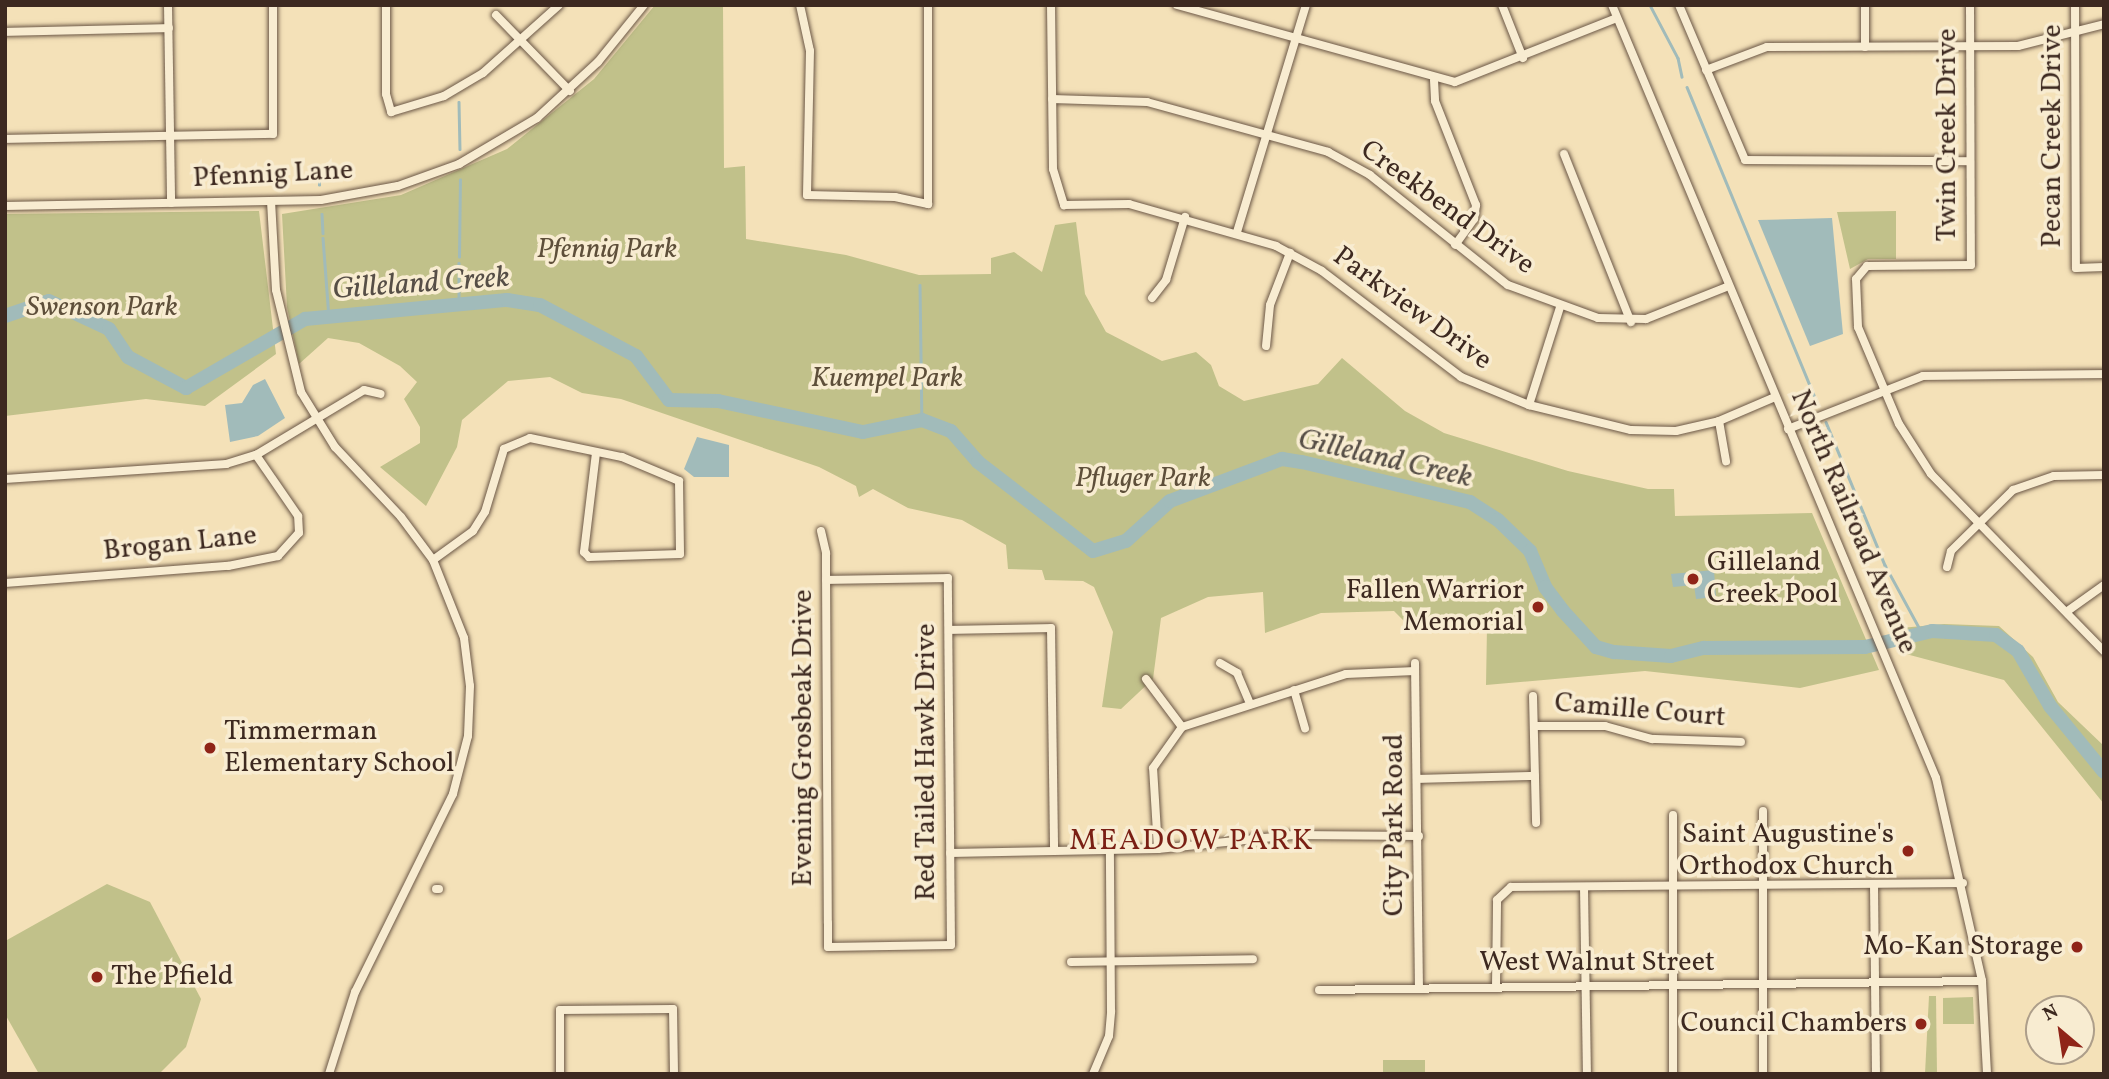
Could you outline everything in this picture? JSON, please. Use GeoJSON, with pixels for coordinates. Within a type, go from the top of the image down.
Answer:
{"type":"FeatureCollection","features":[{"type":"Feature","properties":{"kind":"street"},"geometry":{"type":"LineString","coordinates":[[168,5],[171,203]]}},
{"type":"Feature","properties":{"kind":"street"},"geometry":{"type":"LineString","coordinates":[[5,139],[273,134],[273,5]]}},
{"type":"Feature","properties":{"kind":"street"},"geometry":{"type":"LineString","coordinates":[[386,5],[386,94],[391,112],[444,96],[524,43],[559,5]]}},
{"type":"Feature","properties":{"kind":"street","name":"Pfennig Lane"},"geometry":{"type":"LineString","coordinates":[[5,206],[271,201],[366,193],[430,176],[490,148],[570,91],[644,5]]}},
{"type":"Feature","properties":{"kind":"street"},"geometry":{"type":"LineString","coordinates":[[800,5],[810,51],[807,195],[895,197],[928,204],[928,5]]}},
{"type":"Feature","properties":{"kind":"street"},"geometry":{"type":"LineString","coordinates":[[1051,5],[1052,99]]}},
{"type":"Feature","properties":{"kind":"street"},"geometry":{"type":"LineString","coordinates":[[1177,5],[1434,80],[1467,80],[1617,18]]}},
{"type":"Feature","properties":{"kind":"street"},"geometry":{"type":"LineString","coordinates":[[1237,232],[1306,5]]}},
{"type":"Feature","properties":{"kind":"street"},"geometry":{"type":"LineString","coordinates":[[1502,5],[1523,58]]}},
{"type":"Feature","properties":{"kind":"street","name":"North Railroad Avenue"},"geometry":{"type":"LineString","coordinates":[[1612,5],[1936,778],[1962,883],[1982,981],[1987,1074]]}},
{"type":"Feature","properties":{"kind":"street"},"geometry":{"type":"LineString","coordinates":[[1679,5],[1742,157],[1749,162],[1970,161]]}},
{"type":"Feature","properties":{"kind":"street"},"geometry":{"type":"LineString","coordinates":[[1864,47],[1865,5]]}},
{"type":"Feature","properties":{"kind":"street","name":"Twin Creek Drive"},"geometry":{"type":"LineString","coordinates":[[1883,390],[1857,318],[1856,279],[1861,269],[1971,264],[1970,5]]}},
{"type":"Feature","properties":{"kind":"street","name":"Pecan Creek Drive"},"geometry":{"type":"LineString","coordinates":[[2076,5],[2076,268],[2104,267]]}},
{"type":"Feature","properties":{"kind":"street"},"geometry":{"type":"LineString","coordinates":[[496,15],[570,91]]}},
{"type":"Feature","properties":{"kind":"street"},"geometry":{"type":"LineString","coordinates":[[1706,70],[1767,47],[2018,46],[2104,24]]}},
{"type":"Feature","properties":{"kind":"street"},"geometry":{"type":"LineString","coordinates":[[5,32],[169,28]]}},
{"type":"Feature","properties":{"kind":"street"},"geometry":{"type":"LineString","coordinates":[[1434,80],[1435,100],[1476,205],[1474,219],[1455,245]]}},
{"type":"Feature","properties":{"kind":"street","name":"Creekbend Drive"},"geometry":{"type":"LineString","coordinates":[[1052,99],[1147,102],[1328,152],[1370,175],[1508,285],[1560,307],[1631,322]]}},
{"type":"Feature","properties":{"kind":"street","name":"Parkview Drive"},"geometry":{"type":"LineString","coordinates":[[1052,99],[1052,169],[1064,205],[1129,204],[1185,216],[1237,232],[1290,253],[1461,377],[1529,405],[1631,430],[1676,431],[1719,421],[1775,397]]}},
{"type":"Feature","properties":{"kind":"street"},"geometry":{"type":"LineString","coordinates":[[1564,155],[1631,322],[1729,286]]}},
{"type":"Feature","properties":{"kind":"street"},"geometry":{"type":"LineString","coordinates":[[271,201],[276,290],[286,350],[314,418],[433,560],[452,601],[468,665],[471,708],[464,756],[439,826],[342,1022],[330,1074]]}},
{"type":"Feature","properties":{"kind":"street"},"geometry":{"type":"LineString","coordinates":[[1152,298],[1166,280],[1185,216]]}},
{"type":"Feature","properties":{"kind":"street"},"geometry":{"type":"LineString","coordinates":[[1266,346],[1267,315],[1290,253]]}},
{"type":"Feature","properties":{"kind":"street"},"geometry":{"type":"LineString","coordinates":[[1529,405],[1560,307]]}},
{"type":"Feature","properties":{"kind":"street"},"geometry":{"type":"LineString","coordinates":[[1788,429],[1883,390],[1947,374],[2104,374]]}},
{"type":"Feature","properties":{"kind":"street"},"geometry":{"type":"LineString","coordinates":[[5,479],[226,464],[256,455],[364,390],[381,394]]}},
{"type":"Feature","properties":{"kind":"street"},"geometry":{"type":"LineString","coordinates":[[1883,390],[1931,474],[1975,524],[2070,610],[2104,651]]}},
{"type":"Feature","properties":{"kind":"street"},"geometry":{"type":"LineString","coordinates":[[1719,421],[1728,443],[1726,461]]}},
{"type":"Feature","properties":{"kind":"street"},"geometry":{"type":"LineString","coordinates":[[433,560],[473,531],[504,449],[516,439],[622,457],[679,481],[680,554],[589,558],[584,552],[596,453]]}},
{"type":"Feature","properties":{"kind":"street","name":"Brogan Lane"},"geometry":{"type":"LineString","coordinates":[[5,583],[228,566],[278,556],[299,533],[298,516],[256,455]]}},
{"type":"Feature","properties":{"kind":"street"},"geometry":{"type":"LineString","coordinates":[[1947,568],[1951,551],[2000,499],[2033,482],[2104,475]]}},
{"type":"Feature","properties":{"kind":"street","name":"Evening Grosbeak Drive"},"geometry":{"type":"LineString","coordinates":[[821,531],[826,580],[828,947],[951,945]]}},
{"type":"Feature","properties":{"kind":"street","name":"Red Tailed Hawk Drive"},"geometry":{"type":"LineString","coordinates":[[826,580],[948,578],[951,945]]}},
{"type":"Feature","properties":{"kind":"street"},"geometry":{"type":"LineString","coordinates":[[2070,610],[2104,585]]}},
{"type":"Feature","properties":{"kind":"street"},"geometry":{"type":"LineString","coordinates":[[949,630],[1051,628],[1054,850]]}},
{"type":"Feature","properties":{"kind":"street"},"geometry":{"type":"LineString","coordinates":[[1220,663],[1237,673],[1250,704]]}},
{"type":"Feature","properties":{"kind":"street","name":"City Park Road"},"geometry":{"type":"LineString","coordinates":[[1294,690],[1352,673],[1415,667],[1419,779],[1419,988]]}},
{"type":"Feature","properties":{"kind":"street"},"geometry":{"type":"LineString","coordinates":[[1146,679],[1182,727]]}},
{"type":"Feature","properties":{"kind":"street"},"geometry":{"type":"LineString","coordinates":[[1158,849],[1153,768],[1182,727],[1294,690],[1305,728]]}},
{"type":"Feature","properties":{"kind":"street"},"geometry":{"type":"LineString","coordinates":[[1533,696],[1536,823]]}},
{"type":"Feature","properties":{"kind":"street","name":"Camille Court"},"geometry":{"type":"LineString","coordinates":[[1535,726],[1605,726],[1652,739],[1741,742]]}},
{"type":"Feature","properties":{"kind":"street"},"geometry":{"type":"LineString","coordinates":[[1419,779],[1535,776]]}},
{"type":"Feature","properties":{"kind":"street"},"geometry":{"type":"LineString","coordinates":[[1763,811],[1763,1074]]}},
{"type":"Feature","properties":{"kind":"street"},"geometry":{"type":"LineString","coordinates":[[1673,815],[1673,1074]]}},
{"type":"Feature","properties":{"kind":"street"},"geometry":{"type":"LineString","coordinates":[[950,853],[1158,849],[1293,835],[1419,836]]}},
{"type":"Feature","properties":{"kind":"street"},"geometry":{"type":"LineString","coordinates":[[1093,1074],[1109,1036],[1110,851]]}},
{"type":"Feature","properties":{"kind":"street"},"geometry":{"type":"LineString","coordinates":[[1496,987],[1501,891],[1584,887],[1962,883]]}},
{"type":"Feature","properties":{"kind":"street"},"geometry":{"type":"LineString","coordinates":[[1874,884],[1876,1074]]}},
{"type":"Feature","properties":{"kind":"street"},"geometry":{"type":"LineString","coordinates":[[1584,887],[1587,1074]]}},
{"type":"Feature","properties":{"kind":"street"},"geometry":{"type":"LineString","coordinates":[[1071,962],[1111,964],[1253,959]]}},
{"type":"Feature","properties":{"kind":"street","name":"West Walnut Street"},"geometry":{"type":"LineString","coordinates":[[1319,990],[1982,981]]}},
{"type":"Feature","properties":{"kind":"street"},"geometry":{"type":"LineString","coordinates":[[560,1074],[560,1010],[673,1009],[674,1074]]}},
{"type":"Feature","properties":{"kind":"green space"},"geometry":{"type":"Polygon","coordinates":[[[655,5],[723,5],[724,168],[745,166],[746,239],[846,255],[919,275],[991,274],[991,258],[1014,252],[1042,272],[1055,225],[1076,222],[1085,294],[1106,332],[1162,361],[1196,352],[1211,365],[1219,386],[1244,401],[1318,384],[1342,358],[1405,411],[1444,433],[1568,471],[1648,489],[1674,489],[1675,516],[1812,513],[1879,670],[1800,688],[1645,671],[1486,685],[1487,627],[1407,624],[1394,611],[1321,613],[1265,633],[1263,592],[1208,597],[1161,618],[1153,679],[1121,709],[1102,707],[1113,632],[1094,587],[1083,581],[1045,580],[1042,570],[1008,569],[1006,545],[962,520],[908,508],[873,489],[859,497],[856,486],[819,467],[621,399],[582,393],[550,377],[508,381],[462,420],[457,447],[426,506],[380,467],[420,443],[420,427],[404,399],[417,382],[400,366],[359,343],[328,338],[299,364],[287,307],[282,214],[401,195],[507,149],[594,79],[655,5]]]}},
{"type":"Feature","properties":{"kind":"green space","name":"Swenson Park"},"geometry":{"type":"Polygon","coordinates":[[[259,211],[276,354],[205,406],[146,399],[5,416],[5,214],[259,211]]]}},
{"type":"Feature","properties":{"kind":"green space"},"geometry":{"type":"Polygon","coordinates":[[[1896,211],[1896,259],[1868,259],[1850,269],[1837,212],[1896,211]]]}},
{"type":"Feature","properties":{"kind":"green space"},"geometry":{"type":"Polygon","coordinates":[[[1944,624],[1999,626],[2033,657],[2058,702],[2104,746],[2104,804],[2004,680],[1906,654],[1890,629],[1944,624]]]}},
{"type":"Feature","properties":{"kind":"green space","name":"The Pfield"},"geometry":{"type":"Polygon","coordinates":[[[107,884],[150,902],[201,999],[186,1047],[159,1074],[39,1074],[5,1014],[7,940],[107,884]]]}},
{"type":"Feature","properties":{"kind":"green space"},"geometry":{"type":"Polygon","coordinates":[[[1929,996],[1936,996],[1937,1074],[1925,1074],[1929,996]]]}},
{"type":"Feature","properties":{"kind":"green space"},"geometry":{"type":"Polygon","coordinates":[[[1973,997],[1974,1024],[1943,1024],[1943,998],[1973,997]]]}},
{"type":"Feature","properties":{"kind":"green space"},"geometry":{"type":"Polygon","coordinates":[[[1383,1060],[1425,1060],[1425,1074],[1383,1074],[1383,1060]]]}},
{"type":"Feature","properties":{"kind":"water"},"geometry":{"type":"Polygon","coordinates":[[[1832,218],[1843,334],[1810,346],[1758,220],[1832,218]]]}},
{"type":"Feature","properties":{"kind":"water"},"geometry":{"type":"Polygon","coordinates":[[[265,379],[285,418],[258,436],[230,442],[225,405],[242,403],[253,385],[265,379]]]}},
{"type":"Feature","properties":{"kind":"water"},"geometry":{"type":"Polygon","coordinates":[[[697,437],[729,445],[729,477],[694,477],[684,469],[697,437]]]}},
{"type":"Feature","properties":{"kind":"water","name":"Gilleland Creek Pool"},"geometry":{"type":"Polygon","coordinates":[[[1714,570],[1716,597],[1696,599],[1694,585],[1673,587],[1671,574],[1714,570]]]}},
{"type":"Feature","properties":{"kind":"waterway"},"geometry":{"type":"LineString","coordinates":[[1650,5],[1678,58],[1682,77]]}},
{"type":"Feature","properties":{"kind":"waterway"},"geometry":{"type":"LineString","coordinates":[[1687,87],[1818,405]]}},
{"type":"Feature","properties":{"kind":"waterway"},"geometry":{"type":"LineString","coordinates":[[459,102],[460,149]]}},
{"type":"Feature","properties":{"kind":"waterway"},"geometry":{"type":"LineString","coordinates":[[459,257],[460,180]]}},
{"type":"Feature","properties":{"kind":"waterway"},"geometry":{"type":"LineString","coordinates":[[322,214],[323,233]]}},
{"type":"Feature","properties":{"kind":"waterway"},"geometry":{"type":"LineString","coordinates":[[323,238],[329,317]]}},
{"type":"Feature","properties":{"kind":"waterway"},"geometry":{"type":"LineString","coordinates":[[459,263],[459,306]]}},
{"type":"Feature","properties":{"kind":"waterway"},"geometry":{"type":"LineString","coordinates":[[920,285],[922,420]]}},
{"type":"Feature","properties":{"kind":"waterway","name":"Gilleland Creek"},"geometry":{"type":"LineString","coordinates":[[5,316],[49,301],[109,329],[128,357],[186,388],[305,319],[507,300],[540,305],[636,356],[669,400],[718,401],[863,432],[922,420],[951,431],[978,462],[1093,551],[1126,541],[1170,501],[1282,459],[1302,462],[1470,502],[1498,520],[1530,551],[1545,587],[1596,647],[1614,652],[1671,656],[1704,648],[1865,647],[1932,631],[1996,635],[2018,651],[2050,706],[2104,772]]}},
{"type":"Feature","properties":{"kind":"waterway"},"geometry":{"type":"LineString","coordinates":[[1826,422],[1885,565],[1922,633]]}},
{"type":"Feature","properties":{"kind":"place","name":"Gilleland Creek Pool"},"geometry":{"type":"Point","coordinates":[1693,579]}},
{"type":"Feature","properties":{"kind":"place","name":"Fallen Warrior Memorial"},"geometry":{"type":"Point","coordinates":[1538,607]}},
{"type":"Feature","properties":{"kind":"place","name":"Timmerman Elementary School"},"geometry":{"type":"Point","coordinates":[210,748]}},
{"type":"Feature","properties":{"kind":"place","name":"Saint Augustine's Orthodox Church"},"geometry":{"type":"Point","coordinates":[1908,851]}},
{"type":"Feature","properties":{"kind":"place","name":"Mo-Kan Storage"},"geometry":{"type":"Point","coordinates":[2077,947]}},
{"type":"Feature","properties":{"kind":"place","name":"The Pfield"},"geometry":{"type":"Point","coordinates":[97,977]}},
{"type":"Feature","properties":{"kind":"place","name":"Council Chambers"},"geometry":{"type":"Point","coordinates":[1921,1024]}},
{"type":"Feature","properties":{"kind":"district","name":"MEADOW PARK"},"geometry":{"type":"Point","coordinates":[1192,841]}},
{"type":"Feature","properties":{"kind":"park label","name":"Pfennig Park"},"geometry":{"type":"Point","coordinates":[607,250]}},
{"type":"Feature","properties":{"kind":"park label","name":"Kuempel Park"},"geometry":{"type":"Point","coordinates":[887,379]}},
{"type":"Feature","properties":{"kind":"park label","name":"Pfluger Park"},"geometry":{"type":"Point","coordinates":[1143,479]}}]}
